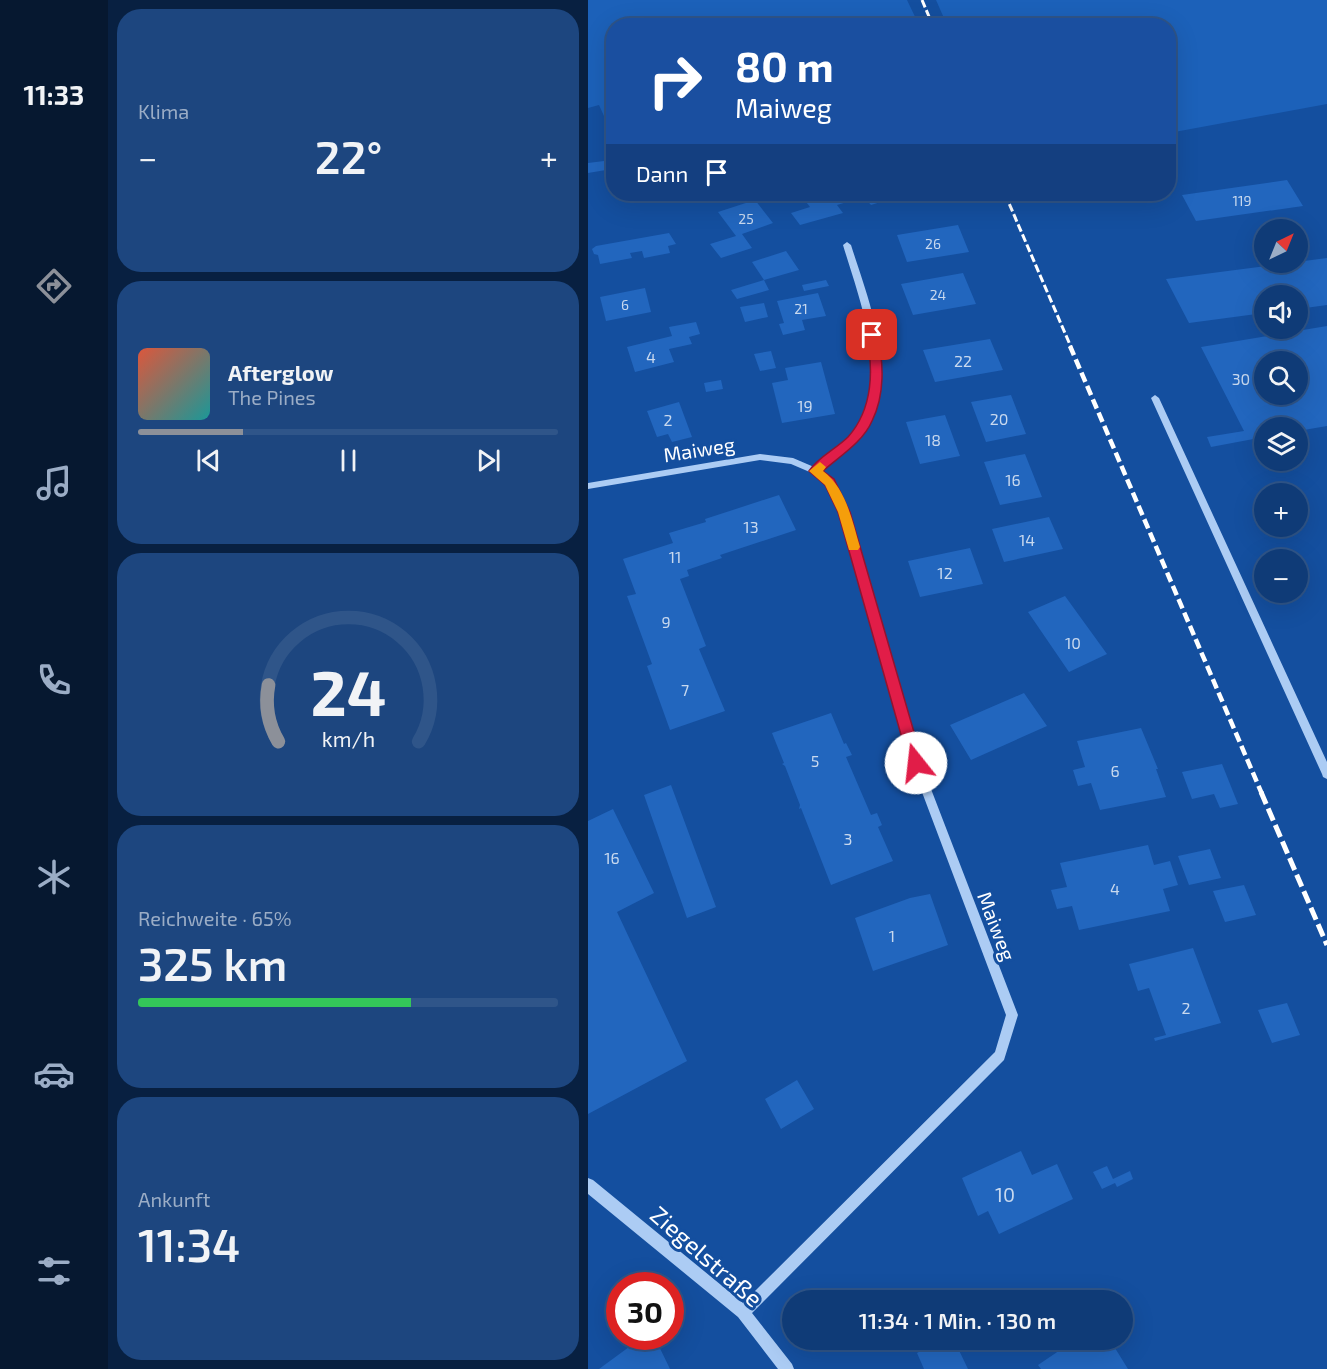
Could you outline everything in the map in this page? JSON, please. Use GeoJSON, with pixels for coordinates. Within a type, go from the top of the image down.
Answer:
{"type":"FeatureCollection","features":[{"type":"Feature","properties":{"kind":"street"},"geometry":{"type":"LineString","coordinates":[[815,471],[851,440],[867,421],[876,389],[876,355],[847,245]]}},
{"type":"Feature","properties":{"kind":"street"},"geometry":{"type":"LineString","coordinates":[[1155,398],[1327,774]]}},
{"type":"Feature","properties":{"kind":"street","name":"Maiweg"},"geometry":{"type":"LineString","coordinates":[[588,486],[760,458],[793,461],[815,471],[830,482],[844,512],[916,763],[1012,1015],[1000,1056],[743,1312]]}},
{"type":"Feature","properties":{"kind":"street","name":"Ziegelstraße"},"geometry":{"type":"LineString","coordinates":[[588,1185],[743,1312],[788,1369]]}},
{"type":"Feature","properties":{"kind":"shaded area"},"geometry":{"type":"Polygon","coordinates":[[[588,0],[907,0],[916,18],[606,18],[606,120],[599,105],[588,108],[588,0]]]}},
{"type":"Feature","properties":{"kind":"shaded area"},"geometry":{"type":"Polygon","coordinates":[[[936,0],[1327,0],[1327,104],[1176,132],[1176,18],[944,18],[936,0]]]}},
{"type":"Feature","properties":{"kind":"building"},"geometry":{"type":"Polygon","coordinates":[[[604,161],[606,170],[588,173],[588,163],[604,161]]]}},
{"type":"Feature","properties":{"kind":"building"},"geometry":{"type":"Polygon","coordinates":[[[1287,180],[1303,206],[1196,221],[1182,195],[1287,180]]]}},
{"type":"Feature","properties":{"kind":"building"},"geometry":{"type":"Polygon","coordinates":[[[756,201],[773,223],[742,234],[752,248],[721,258],[710,244],[736,236],[718,212],[756,201]]]}},
{"type":"Feature","properties":{"kind":"building"},"geometry":{"type":"Polygon","coordinates":[[[805,201],[847,202],[837,205],[843,213],[800,225],[791,213],[810,207],[805,201]]]}},
{"type":"Feature","properties":{"kind":"building"},"geometry":{"type":"Polygon","coordinates":[[[867,201],[884,201],[871,205],[867,201]]]}},
{"type":"Feature","properties":{"kind":"building"},"geometry":{"type":"Polygon","coordinates":[[[958,225],[969,252],[907,262],[897,235],[958,225]]]}},
{"type":"Feature","properties":{"kind":"building"},"geometry":{"type":"Polygon","coordinates":[[[669,233],[676,244],[668,246],[670,253],[644,258],[642,251],[630,253],[632,258],[600,264],[598,255],[594,254],[592,249],[596,246],[669,233]]]}},
{"type":"Feature","properties":{"kind":"building"},"geometry":{"type":"Polygon","coordinates":[[[786,251],[799,270],[764,280],[752,262],[786,251]]]}},
{"type":"Feature","properties":{"kind":"building"},"geometry":{"type":"Polygon","coordinates":[[[1327,258],[1327,305],[1308,308],[1308,285],[1254,285],[1254,314],[1189,323],[1166,279],[1254,268],[1254,273],[1308,273],[1308,260],[1327,258]]]}},
{"type":"Feature","properties":{"kind":"building"},"geometry":{"type":"Polygon","coordinates":[[[963,273],[976,304],[913,315],[901,284],[963,273]]]}},
{"type":"Feature","properties":{"kind":"building"},"geometry":{"type":"Polygon","coordinates":[[[764,280],[769,290],[737,299],[731,290],[764,280]]]}},
{"type":"Feature","properties":{"kind":"building"},"geometry":{"type":"Polygon","coordinates":[[[826,280],[829,286],[804,291],[802,285],[826,280]]]}},
{"type":"Feature","properties":{"kind":"building"},"geometry":{"type":"Polygon","coordinates":[[[645,288],[651,312],[606,321],[600,297],[645,288]]]}},
{"type":"Feature","properties":{"kind":"building"},"geometry":{"type":"Polygon","coordinates":[[[818,293],[826,316],[802,320],[805,330],[783,335],[779,324],[784,323],[777,301],[818,293]]]}},
{"type":"Feature","properties":{"kind":"building"},"geometry":{"type":"Polygon","coordinates":[[[764,303],[768,317],[745,322],[740,307],[764,303]]]}},
{"type":"Feature","properties":{"kind":"building"},"geometry":{"type":"Polygon","coordinates":[[[696,322],[700,334],[689,337],[692,344],[669,349],[674,362],[635,372],[627,347],[672,336],[669,327],[696,322]]]}},
{"type":"Feature","properties":{"kind":"building"},"geometry":{"type":"Polygon","coordinates":[[[1327,326],[1327,426],[1308,429],[1308,417],[1254,417],[1254,439],[1211,447],[1207,437],[1244,431],[1201,347],[1254,338],[1308,339],[1308,329],[1327,326]]]}},
{"type":"Feature","properties":{"kind":"building"},"geometry":{"type":"Polygon","coordinates":[[[990,339],[1003,370],[935,382],[923,350],[990,339]]]}},
{"type":"Feature","properties":{"kind":"building"},"geometry":{"type":"Polygon","coordinates":[[[771,351],[776,368],[760,371],[754,354],[771,351]]]}},
{"type":"Feature","properties":{"kind":"building"},"geometry":{"type":"Polygon","coordinates":[[[821,362],[835,414],[782,423],[772,383],[788,380],[785,368],[821,362]]]}},
{"type":"Feature","properties":{"kind":"building"},"geometry":{"type":"Polygon","coordinates":[[[721,380],[723,389],[706,392],[704,383],[721,380]]]}},
{"type":"Feature","properties":{"kind":"building"},"geometry":{"type":"Polygon","coordinates":[[[1011,395],[1026,434],[986,442],[971,402],[1011,395]]]}},
{"type":"Feature","properties":{"kind":"building"},"geometry":{"type":"Polygon","coordinates":[[[679,402],[692,437],[672,442],[668,434],[657,437],[647,411],[679,402]]]}},
{"type":"Feature","properties":{"kind":"building"},"geometry":{"type":"Polygon","coordinates":[[[945,415],[960,456],[920,464],[906,422],[945,415]]]}},
{"type":"Feature","properties":{"kind":"building"},"geometry":{"type":"Polygon","coordinates":[[[1025,454],[1042,497],[1000,505],[984,462],[1025,454]]]}},
{"type":"Feature","properties":{"kind":"building"},"geometry":{"type":"Polygon","coordinates":[[[779,495],[796,530],[720,555],[722,558],[687,570],[689,576],[680,579],[706,646],[699,649],[725,711],[670,730],[647,666],[652,664],[627,596],[636,594],[623,559],[673,543],[669,533],[779,495]]]}},
{"type":"Feature","properties":{"kind":"building"},"geometry":{"type":"Polygon","coordinates":[[[1049,517],[1063,549],[1004,562],[992,529],[1049,517]]]}},
{"type":"Feature","properties":{"kind":"building"},"geometry":{"type":"Polygon","coordinates":[[[970,548],[983,584],[920,597],[908,561],[970,548]]]}},
{"type":"Feature","properties":{"kind":"building"},"geometry":{"type":"Polygon","coordinates":[[[1065,596],[1107,654],[1069,672],[1028,612],[1065,596]]]}},
{"type":"Feature","properties":{"kind":"building"},"geometry":{"type":"Polygon","coordinates":[[[1024,693],[1047,726],[971,760],[950,725],[1024,693]]]}},
{"type":"Feature","properties":{"kind":"building"},"geometry":{"type":"Polygon","coordinates":[[[831,713],[844,744],[846,743],[852,755],[846,757],[871,815],[877,813],[882,825],[878,827],[893,861],[831,885],[801,808],[799,809],[800,805],[785,766],[782,764],[784,763],[772,733],[831,713]]]}},
{"type":"Feature","properties":{"kind":"building"},"geometry":{"type":"Polygon","coordinates":[[[1141,728],[1158,769],[1156,769],[1166,797],[1100,810],[1091,783],[1078,786],[1073,770],[1085,767],[1077,741],[1141,728]]]}},
{"type":"Feature","properties":{"kind":"building"},"geometry":{"type":"Polygon","coordinates":[[[1222,764],[1238,804],[1220,808],[1214,794],[1192,799],[1182,772],[1222,764]]]}},
{"type":"Feature","properties":{"kind":"building"},"geometry":{"type":"Polygon","coordinates":[[[671,785],[716,907],[687,918],[644,795],[671,785]]]}},
{"type":"Feature","properties":{"kind":"building"},"geometry":{"type":"Polygon","coordinates":[[[613,809],[654,893],[617,912],[687,1061],[588,1114],[588,821],[613,809]]]}},
{"type":"Feature","properties":{"kind":"building"},"geometry":{"type":"Polygon","coordinates":[[[1148,845],[1154,865],[1170,861],[1178,885],[1163,889],[1170,911],[1079,930],[1072,906],[1057,909],[1051,890],[1067,887],[1060,863],[1148,845]]]}},
{"type":"Feature","properties":{"kind":"building"},"geometry":{"type":"Polygon","coordinates":[[[1210,849],[1221,878],[1189,885],[1178,856],[1210,849]]]}},
{"type":"Feature","properties":{"kind":"building"},"geometry":{"type":"Polygon","coordinates":[[[1244,885],[1256,915],[1225,922],[1213,891],[1244,885]]]}},
{"type":"Feature","properties":{"kind":"building"},"geometry":{"type":"Polygon","coordinates":[[[930,894],[948,945],[873,971],[855,918],[910,898],[930,894]]]}},
{"type":"Feature","properties":{"kind":"building"},"geometry":{"type":"Polygon","coordinates":[[[1193,948],[1221,1023],[1155,1041],[1154,1038],[1166,1035],[1149,988],[1138,991],[1129,964],[1193,948]]]}},
{"type":"Feature","properties":{"kind":"building"},"geometry":{"type":"Polygon","coordinates":[[[1287,1003],[1300,1035],[1272,1043],[1258,1010],[1287,1003]]]}},
{"type":"Feature","properties":{"kind":"building"},"geometry":{"type":"Polygon","coordinates":[[[797,1080],[814,1109],[781,1129],[765,1099],[797,1080]]]}},
{"type":"Feature","properties":{"kind":"building"},"geometry":{"type":"Polygon","coordinates":[[[1021,1151],[1032,1175],[1057,1164],[1073,1199],[999,1234],[988,1211],[978,1216],[962,1178],[1021,1151]]]}},
{"type":"Feature","properties":{"kind":"building"},"geometry":{"type":"Polygon","coordinates":[[[1107,1166],[1113,1179],[1130,1171],[1133,1179],[1117,1187],[1115,1183],[1102,1189],[1093,1172],[1107,1166]]]}},
{"type":"Feature","properties":{"kind":"building"},"geometry":{"type":"Polygon","coordinates":[[[625,1350],[661,1350],[670,1369],[599,1369],[625,1350]]]}},
{"type":"Feature","properties":{"kind":"building"},"geometry":{"type":"Polygon","coordinates":[[[922,1350],[959,1350],[968,1369],[924,1369],[917,1353],[922,1350]]]}},
{"type":"Feature","properties":{"kind":"building"},"geometry":{"type":"Polygon","coordinates":[[[1060,1350],[1116,1350],[1128,1369],[1041,1369],[1038,1365],[1060,1350]]]}},
{"type":"Feature","properties":{"kind":"railway"},"geometry":{"type":"LineString","coordinates":[[922,0],[930,18]]}},
{"type":"Feature","properties":{"kind":"railway"},"geometry":{"type":"LineString","coordinates":[[1008,201],[1071,347]]}},
{"type":"Feature","properties":{"kind":"railway"},"geometry":{"type":"LineString","coordinates":[[1070,346],[1262,794]]}},
{"type":"Feature","properties":{"kind":"railway"},"geometry":{"type":"LineString","coordinates":[[1261,792],[1327,945]]}},
{"type":"Feature","properties":{"kind":"slow traffic"},"geometry":{"type":"LineString","coordinates":[[820,467],[815,471],[830,482],[844,512],[854,547]]}},
{"type":"Feature","properties":{"kind":"route"},"geometry":{"type":"LineString","coordinates":[[872,335],[876,355],[876,389],[867,421],[851,440],[815,471],[830,482],[844,512],[916,763]]}}]}
